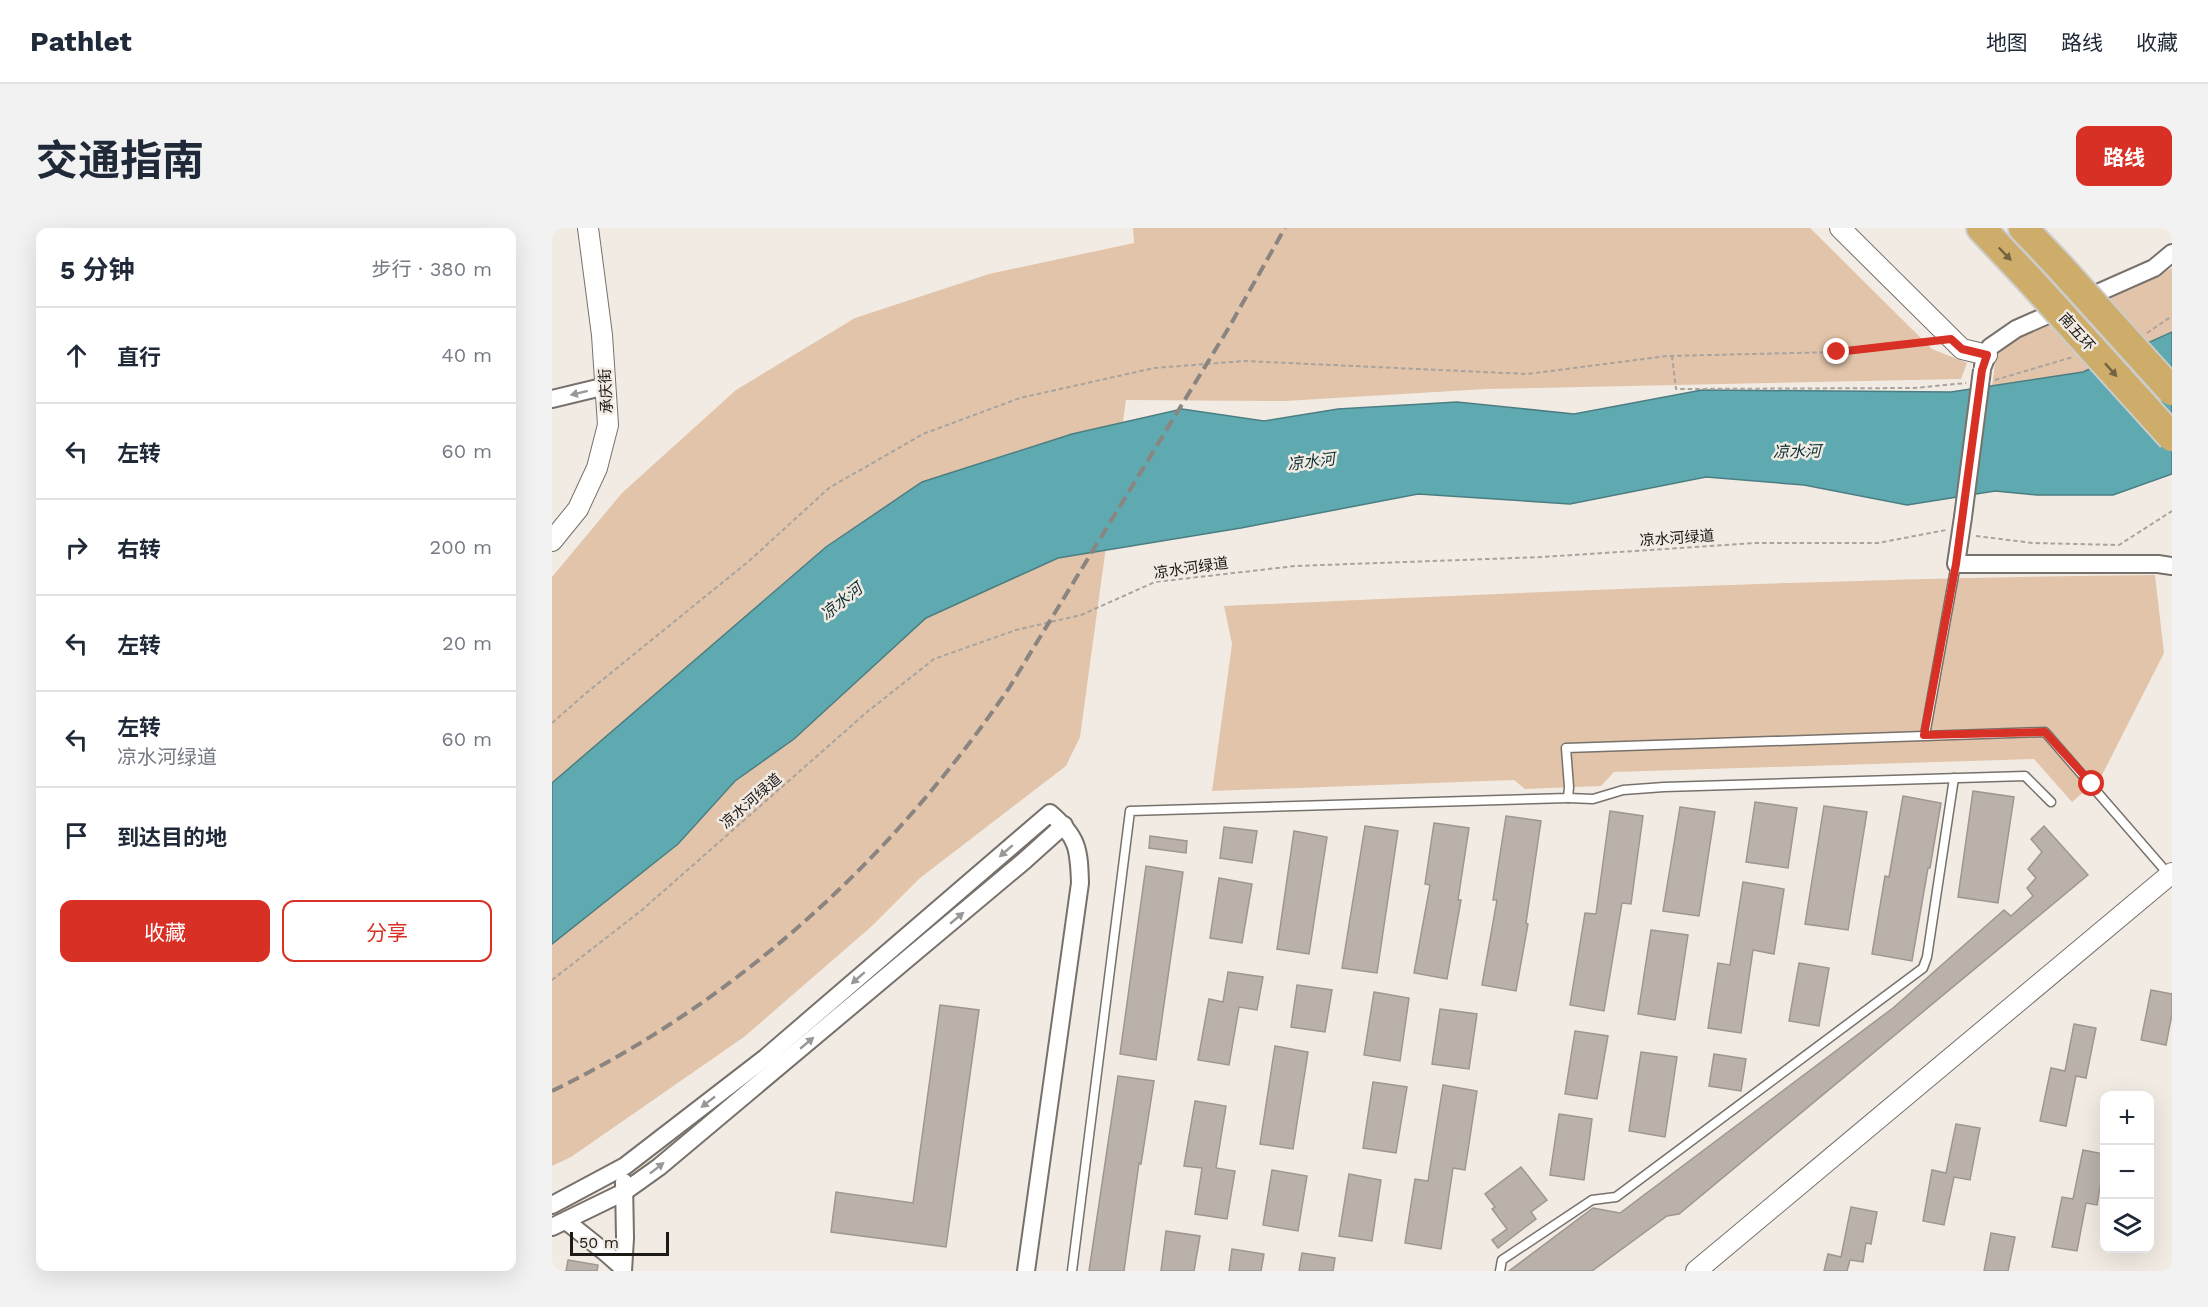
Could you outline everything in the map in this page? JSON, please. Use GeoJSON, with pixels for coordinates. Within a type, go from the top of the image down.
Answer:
{"type":"FeatureCollection","features":[{"type":"Feature","properties":{"kind":"highway","name":"南五环"},"geometry":{"type":"LineString","coordinates":[[1981,228],[2172,437]]}},
{"type":"Feature","properties":{"kind":"highway","name":"南五环"},"geometry":{"type":"LineString","coordinates":[[2023,228],[2172,391]]}},
{"type":"Feature","properties":{"kind":"street","name":"承庆街"},"geometry":{"type":"LineString","coordinates":[[552,541],[578,509],[597,468],[608,425],[606,386],[588,228]]}},
{"type":"Feature","properties":{"kind":"street"},"geometry":{"type":"LineString","coordinates":[[1840,228],[1951,339],[1987,368]]}},
{"type":"Feature","properties":{"kind":"street"},"geometry":{"type":"LineString","coordinates":[[2172,253],[2154,268],[2016,329],[1990,347],[1956,564],[2158,564],[2172,566]]}},
{"type":"Feature","properties":{"kind":"street"},"geometry":{"type":"LineString","coordinates":[[552,399],[606,386]]}},
{"type":"Feature","properties":{"kind":"street"},"geometry":{"type":"LineString","coordinates":[[552,1205],[625,1166],[765,1058],[1050,813],[1064,825],[1079,851],[1080,884],[1026,1271]]}},
{"type":"Feature","properties":{"kind":"street"},"geometry":{"type":"LineString","coordinates":[[559,1224],[624,1192],[659,1167],[1064,825]]}},
{"type":"Feature","properties":{"kind":"street"},"geometry":{"type":"LineString","coordinates":[[1696,1271],[2171,874]]}},
{"type":"Feature","properties":{"kind":"street"},"geometry":{"type":"LineString","coordinates":[[623,1270],[626,1238],[625,1166]]}},
{"type":"Feature","properties":{"kind":"street"},"geometry":{"type":"LineString","coordinates":[[559,1224],[606,1252],[623,1270]]}},
{"type":"Feature","properties":{"kind":"lane"},"geometry":{"type":"LineString","coordinates":[[1924,735],[1956,564]]}},
{"type":"Feature","properties":{"kind":"lane"},"geometry":{"type":"LineString","coordinates":[[1568,798],[1566,748],[2045,732],[2171,874]]}},
{"type":"Feature","properties":{"kind":"lane"},"geometry":{"type":"LineString","coordinates":[[1072,1271],[1130,811],[1593,799],[1623,790],[1664,787],[2025,776],[2051,802]]}},
{"type":"Feature","properties":{"kind":"lane"},"geometry":{"type":"LineString","coordinates":[[1500,1271],[1502,1260],[1592,1200],[1616,1197],[1923,968],[1927,957],[1954,778]]}},
{"type":"Feature","properties":{"kind":"path"},"geometry":{"type":"LineString","coordinates":[[2145,334],[2172,316]]}},
{"type":"Feature","properties":{"kind":"path"},"geometry":{"type":"LineString","coordinates":[[552,723],[585,693],[749,561],[829,488],[923,434],[1020,398],[1154,368],[1245,361],[1527,374],[1672,356],[1837,352],[1951,339]]}},
{"type":"Feature","properties":{"kind":"path"},"geometry":{"type":"LineString","coordinates":[[1987,368],[2002,379],[2079,355]]}},
{"type":"Feature","properties":{"kind":"path"},"geometry":{"type":"LineString","coordinates":[[1672,356],[1676,389],[1914,388],[1969,382]]}},
{"type":"Feature","properties":{"kind":"path"},"geometry":{"type":"LineString","coordinates":[[1962,523],[1978,537],[2033,543],[2119,545],[2172,511]]}},
{"type":"Feature","properties":{"kind":"path","name":"凉水河绿道"},"geometry":{"type":"LineString","coordinates":[[552,980],[642,910],[867,712],[934,659],[1016,630],[1081,615],[1155,582],[1295,566],[1543,557],[1755,543],[1878,543],[1962,523]]}},
{"type":"Feature","properties":{"kind":"shaded area"},"geometry":{"type":"Polygon","coordinates":[[[1133,228],[1810,228],[1932,349],[1967,363],[1961,379],[1486,389],[1285,401],[1126,400],[1080,737],[1066,766],[920,878],[872,926],[744,1037],[571,1157],[552,1166],[552,577],[622,493],[736,390],[855,318],[989,274],[1134,243],[1133,228]]]}},
{"type":"Feature","properties":{"kind":"shaded area"},"geometry":{"type":"Polygon","coordinates":[[[2172,268],[2172,332],[2083,372],[1992,386],[1996,355],[2011,339],[2152,279],[2172,268]]]}},
{"type":"Feature","properties":{"kind":"shaded area"},"geometry":{"type":"Polygon","coordinates":[[[2155,575],[2164,653],[2101,777],[2072,802],[2034,759],[1614,772],[1601,786],[1525,789],[1514,780],[1212,791],[1232,644],[1224,606],[1805,582],[2155,575]]]}},
{"type":"Feature","properties":{"kind":"water","name":"凉水河"},"geometry":{"type":"Polygon","coordinates":[[[2172,332],[2172,474],[2113,495],[2037,495],[1995,491],[1907,505],[1804,485],[1706,477],[1570,504],[1418,494],[1241,528],[1058,558],[926,618],[794,739],[735,781],[678,844],[552,944],[552,783],[826,547],[922,482],[1072,434],[1182,409],[1264,421],[1338,409],[1457,402],[1574,414],[1702,390],[1951,392],[2083,372],[2172,332]]]}},
{"type":"Feature","properties":{"kind":"building"},"geometry":{"type":"Polygon","coordinates":[[[1973,791],[2014,797],[1998,903],[1958,897],[1973,791]]]}},
{"type":"Feature","properties":{"kind":"building"},"geometry":{"type":"Polygon","coordinates":[[[1903,796],[1941,803],[1912,961],[1872,954],[1885,876],[1889,877],[1903,796]]]}},
{"type":"Feature","properties":{"kind":"building"},"geometry":{"type":"Polygon","coordinates":[[[1755,802],[1797,808],[1788,868],[1746,862],[1755,802]]]}},
{"type":"Feature","properties":{"kind":"building"},"geometry":{"type":"Polygon","coordinates":[[[1824,806],[1867,812],[1848,930],[1805,924],[1824,806]]]}},
{"type":"Feature","properties":{"kind":"building"},"geometry":{"type":"Polygon","coordinates":[[[1680,807],[1715,812],[1699,916],[1663,911],[1680,807]]]}},
{"type":"Feature","properties":{"kind":"building"},"geometry":{"type":"Polygon","coordinates":[[[1610,811],[1643,816],[1631,904],[1622,903],[1604,1011],[1570,1005],[1585,913],[1596,914],[1610,811]]]}},
{"type":"Feature","properties":{"kind":"building"},"geometry":{"type":"Polygon","coordinates":[[[1506,816],[1541,821],[1526,923],[1528,924],[1516,991],[1482,985],[1497,900],[1493,900],[1506,816]]]}},
{"type":"Feature","properties":{"kind":"building"},"geometry":{"type":"Polygon","coordinates":[[[1434,823],[1469,828],[1458,900],[1461,900],[1447,979],[1414,973],[1430,885],[1425,884],[1434,823]]]}},
{"type":"Feature","properties":{"kind":"building"},"geometry":{"type":"Polygon","coordinates":[[[1365,826],[1398,831],[1377,973],[1342,968],[1365,826]]]}},
{"type":"Feature","properties":{"kind":"building"},"geometry":{"type":"Polygon","coordinates":[[[2044,826],[2088,875],[1679,1214],[1667,1216],[1592,1271],[1509,1271],[1593,1208],[1620,1213],[1893,1008],[2004,910],[2011,916],[2033,896],[2027,888],[2036,878],[2028,869],[2042,852],[2031,839],[2044,826]]]}},
{"type":"Feature","properties":{"kind":"building"},"geometry":{"type":"Polygon","coordinates":[[[1224,827],[1257,831],[1252,863],[1220,858],[1224,827]]]}},
{"type":"Feature","properties":{"kind":"building"},"geometry":{"type":"Polygon","coordinates":[[[1294,831],[1327,837],[1309,954],[1277,949],[1294,831]]]}},
{"type":"Feature","properties":{"kind":"building"},"geometry":{"type":"Polygon","coordinates":[[[1150,836],[1187,841],[1186,853],[1149,848],[1150,836]]]}},
{"type":"Feature","properties":{"kind":"building"},"geometry":{"type":"Polygon","coordinates":[[[1146,866],[1183,872],[1156,1060],[1120,1054],[1146,866]]]}},
{"type":"Feature","properties":{"kind":"building"},"geometry":{"type":"Polygon","coordinates":[[[1219,878],[1252,884],[1242,943],[1210,938],[1219,878]]]}},
{"type":"Feature","properties":{"kind":"building"},"geometry":{"type":"Polygon","coordinates":[[[1743,882],[1784,889],[1774,954],[1753,950],[1741,1033],[1708,1028],[1718,963],[1730,965],[1743,882]]]}},
{"type":"Feature","properties":{"kind":"building"},"geometry":{"type":"Polygon","coordinates":[[[1651,930],[1688,935],[1675,1020],[1638,1014],[1651,930]]]}},
{"type":"Feature","properties":{"kind":"building"},"geometry":{"type":"Polygon","coordinates":[[[1799,963],[1829,968],[1819,1026],[1789,1021],[1799,963]]]}},
{"type":"Feature","properties":{"kind":"building"},"geometry":{"type":"Polygon","coordinates":[[[1228,972],[1263,977],[1257,1010],[1239,1007],[1229,1065],[1198,1060],[1209,999],[1223,1002],[1228,972]]]}},
{"type":"Feature","properties":{"kind":"building"},"geometry":{"type":"Polygon","coordinates":[[[1297,985],[1332,990],[1325,1032],[1291,1027],[1297,985]]]}},
{"type":"Feature","properties":{"kind":"building"},"geometry":{"type":"Polygon","coordinates":[[[2151,990],[2172,994],[2172,1014],[2166,1045],[2141,1040],[2151,990]]]}},
{"type":"Feature","properties":{"kind":"building"},"geometry":{"type":"Polygon","coordinates":[[[1374,992],[1409,998],[1400,1061],[1364,1055],[1374,992]]]}},
{"type":"Feature","properties":{"kind":"building"},"geometry":{"type":"Polygon","coordinates":[[[940,1005],[979,1010],[946,1247],[831,1232],[836,1192],[913,1203],[940,1005]]]}},
{"type":"Feature","properties":{"kind":"building"},"geometry":{"type":"Polygon","coordinates":[[[1440,1009],[1477,1014],[1469,1069],[1432,1064],[1440,1009]]]}},
{"type":"Feature","properties":{"kind":"building"},"geometry":{"type":"Polygon","coordinates":[[[2074,1024],[2096,1028],[2086,1078],[2076,1076],[2066,1126],[2040,1121],[2051,1068],[2065,1071],[2074,1024]]]}},
{"type":"Feature","properties":{"kind":"building"},"geometry":{"type":"Polygon","coordinates":[[[1575,1031],[1608,1036],[1597,1099],[1565,1094],[1575,1031]]]}},
{"type":"Feature","properties":{"kind":"building"},"geometry":{"type":"Polygon","coordinates":[[[1275,1046],[1308,1052],[1293,1149],[1260,1144],[1275,1046]]]}},
{"type":"Feature","properties":{"kind":"building"},"geometry":{"type":"Polygon","coordinates":[[[1641,1052],[1677,1057],[1665,1137],[1629,1131],[1641,1052]]]}},
{"type":"Feature","properties":{"kind":"building"},"geometry":{"type":"Polygon","coordinates":[[[1714,1054],[1746,1059],[1741,1091],[1709,1086],[1714,1054]]]}},
{"type":"Feature","properties":{"kind":"building"},"geometry":{"type":"Polygon","coordinates":[[[1118,1076],[1154,1081],[1141,1164],[1139,1163],[1124,1271],[1089,1271],[1118,1076]]]}},
{"type":"Feature","properties":{"kind":"building"},"geometry":{"type":"Polygon","coordinates":[[[1373,1082],[1407,1087],[1396,1153],[1363,1148],[1373,1082]]]}},
{"type":"Feature","properties":{"kind":"building"},"geometry":{"type":"Polygon","coordinates":[[[1443,1085],[1477,1091],[1465,1170],[1453,1168],[1441,1249],[1405,1243],[1415,1179],[1428,1181],[1443,1085]]]}},
{"type":"Feature","properties":{"kind":"building"},"geometry":{"type":"Polygon","coordinates":[[[1195,1101],[1226,1106],[1216,1168],[1235,1171],[1227,1219],[1195,1214],[1202,1168],[1184,1166],[1195,1101]]]}},
{"type":"Feature","properties":{"kind":"building"},"geometry":{"type":"Polygon","coordinates":[[[1559,1114],[1592,1119],[1584,1180],[1550,1175],[1559,1114]]]}},
{"type":"Feature","properties":{"kind":"building"},"geometry":{"type":"Polygon","coordinates":[[[1956,1124],[1980,1128],[1970,1180],[1954,1177],[1944,1225],[1923,1221],[1932,1170],[1946,1173],[1956,1124]]]}},
{"type":"Feature","properties":{"kind":"building"},"geometry":{"type":"Polygon","coordinates":[[[2083,1150],[2100,1153],[2100,1187],[2097,1205],[2086,1203],[2077,1251],[2052,1247],[2062,1197],[2073,1199],[2083,1150]]]}},
{"type":"Feature","properties":{"kind":"building"},"geometry":{"type":"Polygon","coordinates":[[[1521,1167],[1547,1200],[1531,1212],[1536,1219],[1498,1248],[1492,1240],[1507,1229],[1492,1209],[1495,1207],[1485,1194],[1521,1167]]]}},
{"type":"Feature","properties":{"kind":"building"},"geometry":{"type":"Polygon","coordinates":[[[1272,1170],[1307,1176],[1298,1231],[1263,1225],[1272,1170]]]}},
{"type":"Feature","properties":{"kind":"building"},"geometry":{"type":"Polygon","coordinates":[[[1349,1174],[1381,1180],[1372,1241],[1339,1236],[1349,1174]]]}},
{"type":"Feature","properties":{"kind":"building"},"geometry":{"type":"Polygon","coordinates":[[[1851,1207],[1877,1212],[1871,1244],[1866,1243],[1863,1262],[1850,1260],[1847,1271],[1824,1271],[1828,1254],[1841,1257],[1851,1207]]]}},
{"type":"Feature","properties":{"kind":"building"},"geometry":{"type":"Polygon","coordinates":[[[1166,1231],[1200,1236],[1194,1271],[1161,1271],[1166,1231]]]}},
{"type":"Feature","properties":{"kind":"building"},"geometry":{"type":"Polygon","coordinates":[[[1991,1233],[2015,1237],[2008,1271],[1984,1271],[1991,1233]]]}},
{"type":"Feature","properties":{"kind":"building"},"geometry":{"type":"Polygon","coordinates":[[[1232,1249],[1264,1254],[1261,1271],[1229,1271],[1232,1249]]]}},
{"type":"Feature","properties":{"kind":"building"},"geometry":{"type":"Polygon","coordinates":[[[1302,1253],[1335,1258],[1333,1271],[1299,1271],[1302,1253]]]}},
{"type":"Feature","properties":{"kind":"building"},"geometry":{"type":"Polygon","coordinates":[[[568,1260],[598,1265],[597,1271],[566,1271],[568,1260]]]}},
{"type":"Feature","properties":{"kind":"railway"},"geometry":{"type":"LineString","coordinates":[[552,1091],[620,1055],[686,1014],[748,969],[807,920],[915,810],[964,750],[1009,688],[1228,329],[1285,228]]}},
{"type":"Feature","properties":{"kind":"route"},"geometry":{"type":"LineString","coordinates":[[1837,352],[1951,339],[1962,349],[1987,355],[1982,370],[1956,564],[1924,735],[2045,732],[2092,784]]}}]}
